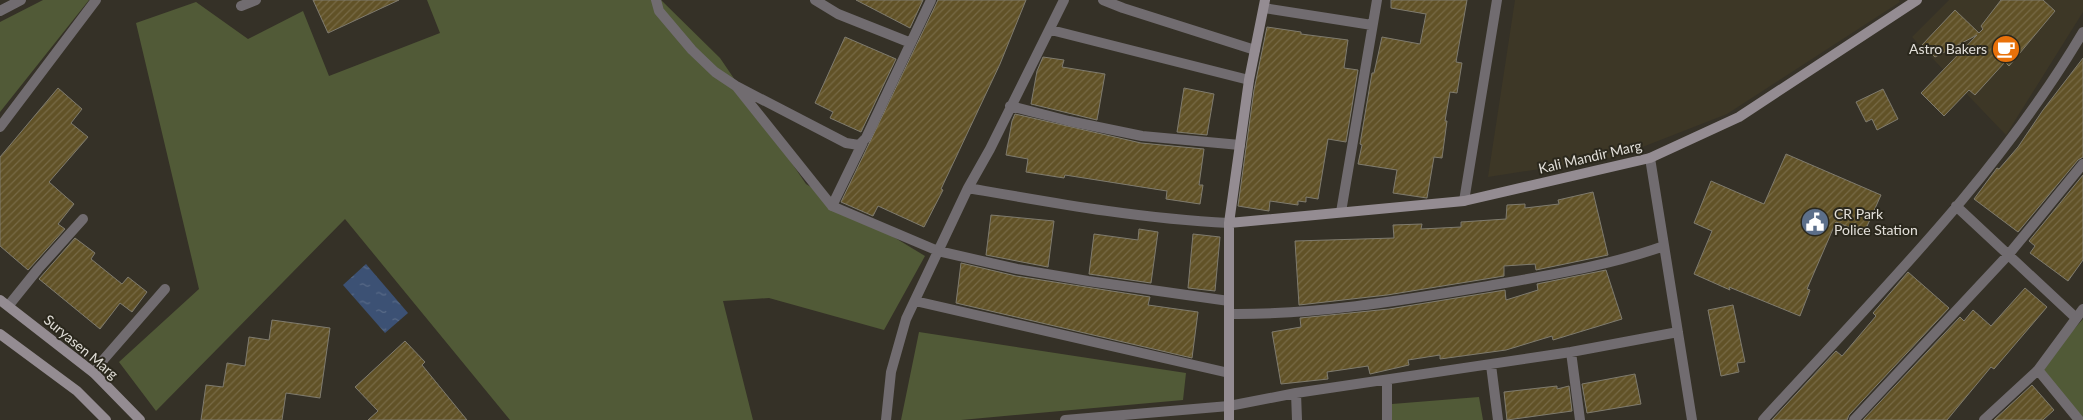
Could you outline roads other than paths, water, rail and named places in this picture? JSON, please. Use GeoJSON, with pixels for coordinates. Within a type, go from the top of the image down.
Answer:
{"type":"FeatureCollection","features":[{"type":"Feature","properties":{"kind":"street"},"geometry":{"type":"LineString","coordinates":[[0,10],[21,0]]}},
{"type":"Feature","properties":{"kind":"street"},"geometry":{"type":"LineString","coordinates":[[0,126],[96,0]]}},
{"type":"Feature","properties":{"kind":"street"},"geometry":{"type":"LineString","coordinates":[[241,6],[256,0]]}},
{"type":"Feature","properties":{"kind":"street"},"geometry":{"type":"LineString","coordinates":[[656,0],[659,11],[692,50],[715,72],[736,86],[846,143],[859,145],[863,142]]}},
{"type":"Feature","properties":{"kind":"street"},"geometry":{"type":"LineString","coordinates":[[815,0],[838,14],[911,43]]}},
{"type":"Feature","properties":{"kind":"street"},"geometry":{"type":"LineString","coordinates":[[832,206],[931,0]]}},
{"type":"Feature","properties":{"kind":"street"},"geometry":{"type":"LineString","coordinates":[[886,420],[892,372],[906,319],[968,188],[990,149],[1064,0]]}},
{"type":"Feature","properties":{"kind":"street"},"geometry":{"type":"LineString","coordinates":[[1104,0],[1123,8],[1255,50]]}},
{"type":"Feature","properties":{"kind":"street"},"geometry":{"type":"LineString","coordinates":[[1342,212],[1377,0]]}},
{"type":"Feature","properties":{"kind":"street"},"geometry":{"type":"LineString","coordinates":[[1464,201],[1497,0]]}},
{"type":"Feature","properties":{"kind":"street","name":"Kali Mandir Marg"},"geometry":{"type":"LineString","coordinates":[[1229,223],[1464,201],[1650,158],[1739,117],[1917,0]]}},
{"type":"Feature","properties":{"kind":"street"},"geometry":{"type":"LineString","coordinates":[[1229,420],[1229,223],[1249,80],[1265,4],[1372,25]]}},
{"type":"Feature","properties":{"kind":"street"},"geometry":{"type":"LineString","coordinates":[[1050,30],[1249,80]]}},
{"type":"Feature","properties":{"kind":"street"},"geometry":{"type":"LineString","coordinates":[[1763,420],[1956,206],[2009,141],[2083,32]]}},
{"type":"Feature","properties":{"kind":"street"},"geometry":{"type":"LineString","coordinates":[[736,86],[832,206],[938,251],[1017,269],[1079,280],[1229,301]]}},
{"type":"Feature","properties":{"kind":"street"},"geometry":{"type":"LineString","coordinates":[[1010,106],[1077,123],[1142,136],[1240,145]]}},
{"type":"Feature","properties":{"kind":"street"},"geometry":{"type":"LineString","coordinates":[[1650,158],[1692,420]]}},
{"type":"Feature","properties":{"kind":"street"},"geometry":{"type":"LineString","coordinates":[[1854,420],[2009,254],[2083,164]]}},
{"type":"Feature","properties":{"kind":"street"},"geometry":{"type":"LineString","coordinates":[[968,188],[1118,212],[1189,221],[1229,223]]}},
{"type":"Feature","properties":{"kind":"street"},"geometry":{"type":"LineString","coordinates":[[1956,206],[2076,318]]}},
{"type":"Feature","properties":{"kind":"street"},"geometry":{"type":"LineString","coordinates":[[5,302],[38,269],[83,218]]}},
{"type":"Feature","properties":{"kind":"street"},"geometry":{"type":"LineString","coordinates":[[1229,314],[1340,307],[1436,295],[1542,277],[1634,256],[1664,246]]}},
{"type":"Feature","properties":{"kind":"street"},"geometry":{"type":"LineString","coordinates":[[94,373],[165,289]]}},
{"type":"Feature","properties":{"kind":"street"},"geometry":{"type":"LineString","coordinates":[[915,301],[1229,373]]}},
{"type":"Feature","properties":{"kind":"street","name":"Suryasen Marg"},"geometry":{"type":"LineString","coordinates":[[5,302],[94,373],[140,420]]}},
{"type":"Feature","properties":{"kind":"street"},"geometry":{"type":"LineString","coordinates":[[1984,420],[2038,370],[2083,309]]}},
{"type":"Feature","properties":{"kind":"street"},"geometry":{"type":"LineString","coordinates":[[1065,420],[1229,406],[1572,352],[1678,332]]}},
{"type":"Feature","properties":{"kind":"street"},"geometry":{"type":"LineString","coordinates":[[0,334],[77,391],[106,420]]}},
{"type":"Feature","properties":{"kind":"street"},"geometry":{"type":"LineString","coordinates":[[1572,352],[1580,420]]}},
{"type":"Feature","properties":{"kind":"street"},"geometry":{"type":"LineString","coordinates":[[1491,365],[1498,420]]}},
{"type":"Feature","properties":{"kind":"street"},"geometry":{"type":"LineString","coordinates":[[2038,370],[2079,420]]}},
{"type":"Feature","properties":{"kind":"street"},"geometry":{"type":"LineString","coordinates":[[1387,380],[1387,420]]}},
{"type":"Feature","properties":{"kind":"street"},"geometry":{"type":"LineString","coordinates":[[1296,394],[1298,420]]}},
{"type":"Feature","properties":{"kind":"water"},"geometry":{"type":"Polygon","coordinates":[[[366,264],[408,313],[385,333],[343,285],[366,264]]]}},
{"type":"Feature","properties":{"kind":"place","name":"Astro Bakers"},"geometry":{"type":"Point","coordinates":[2006,49]}},
{"type":"Feature","properties":{"kind":"place","name":"CR Park Police Station"},"geometry":{"type":"Point","coordinates":[1815,222]}}]}
